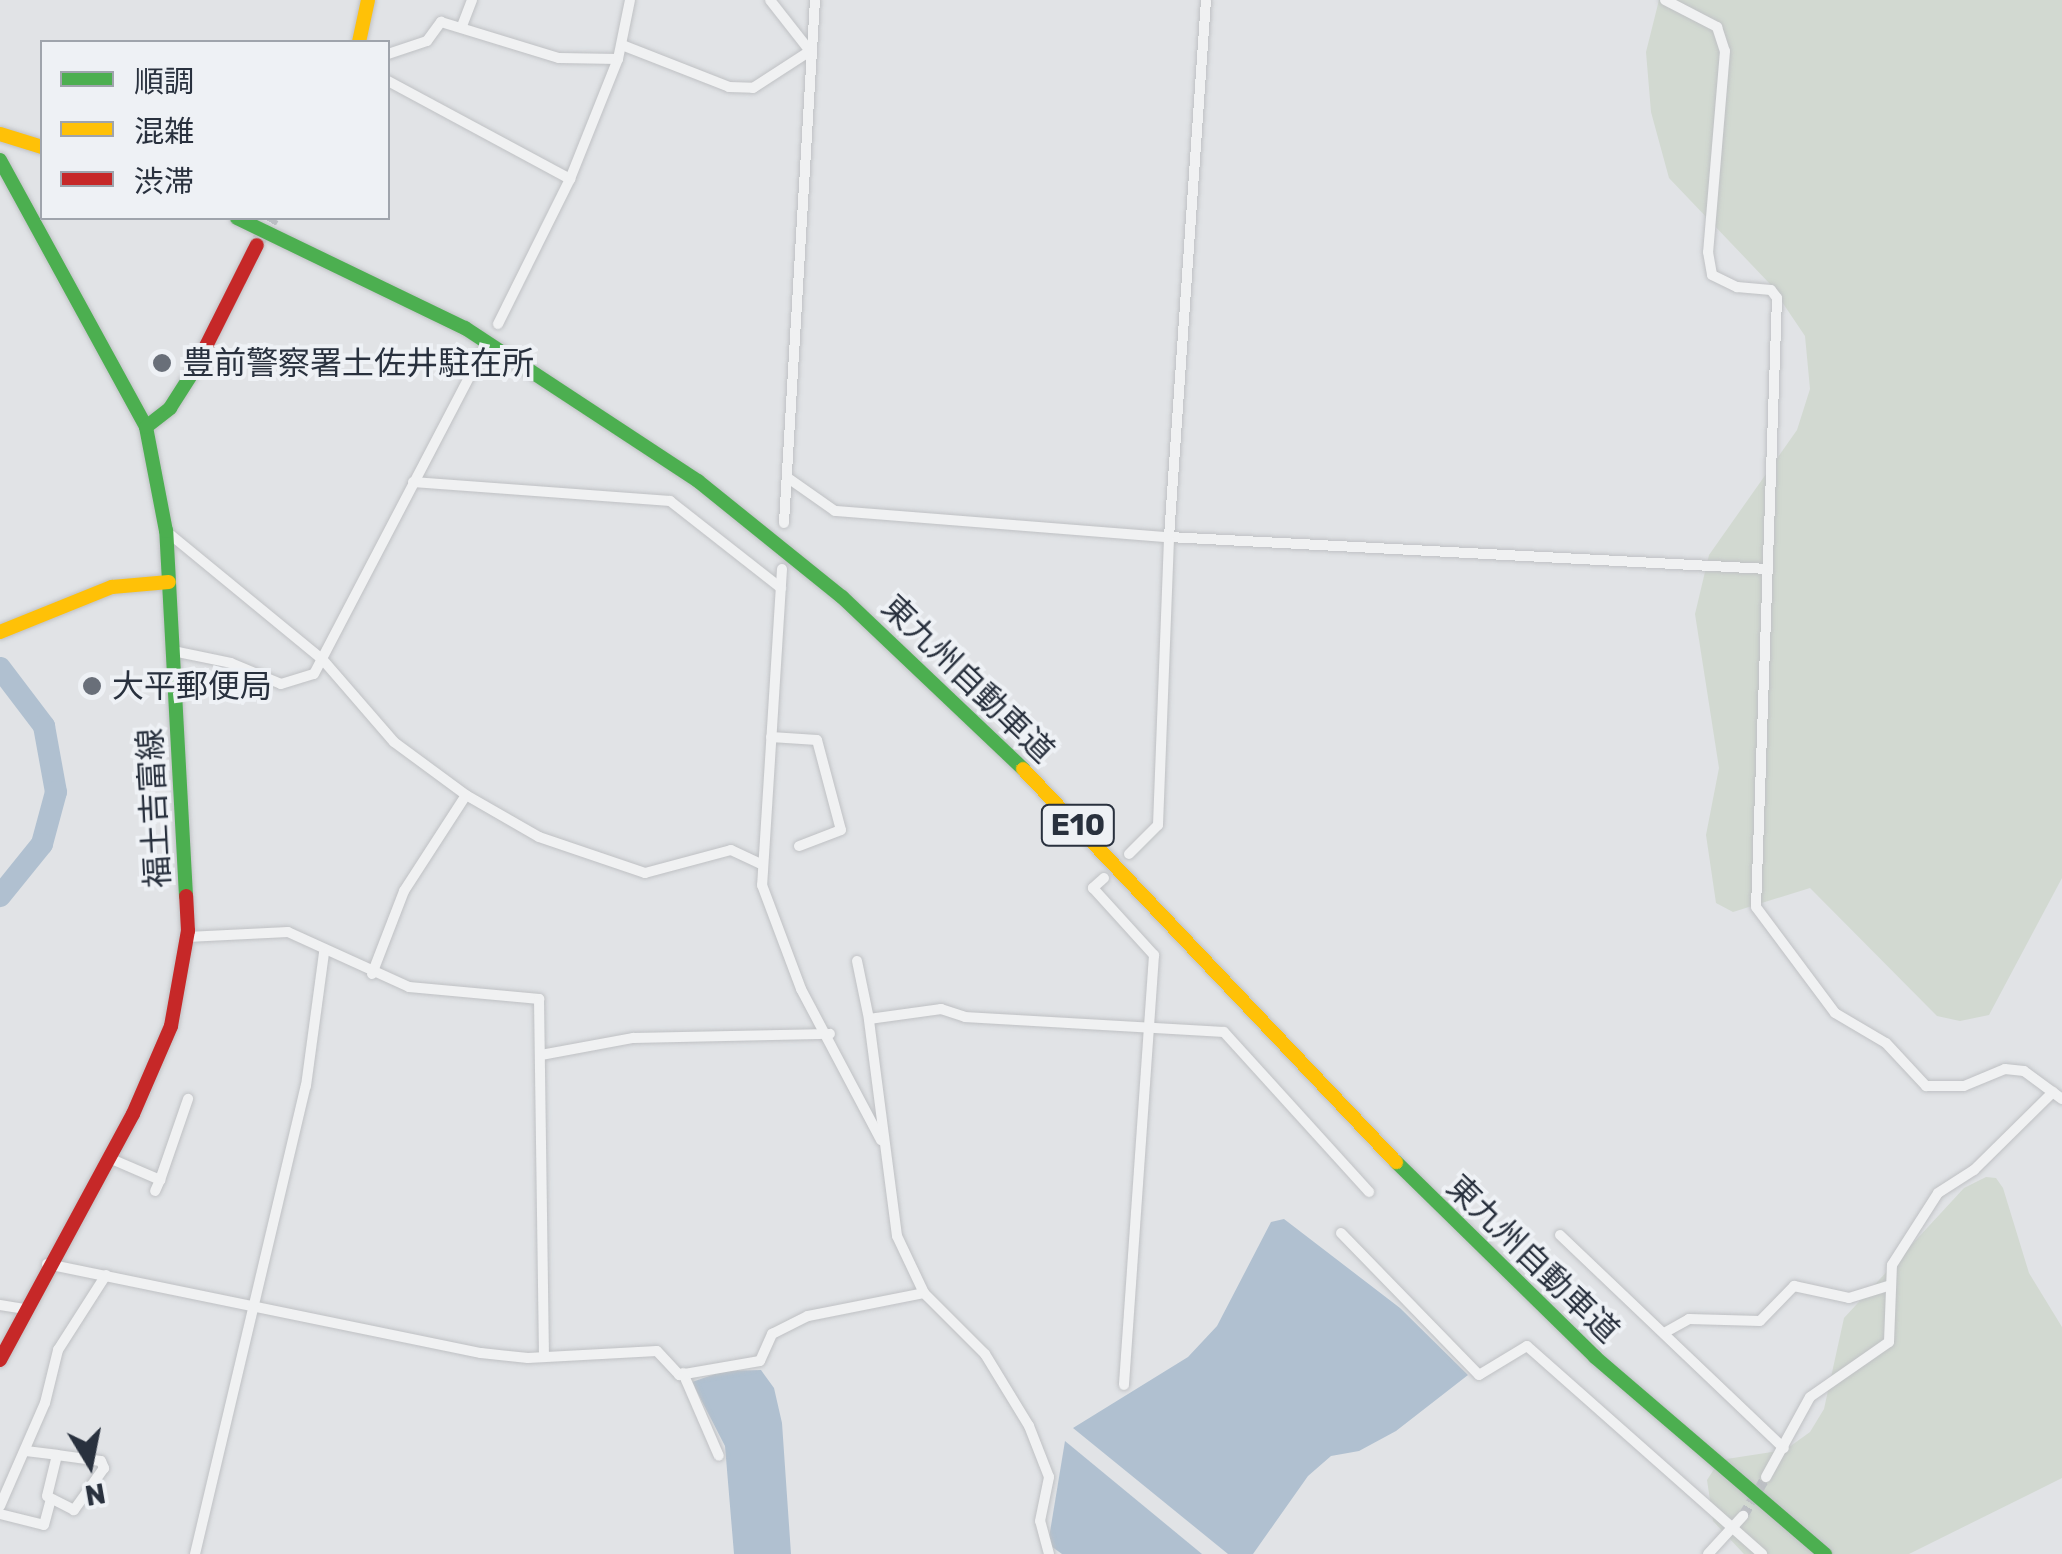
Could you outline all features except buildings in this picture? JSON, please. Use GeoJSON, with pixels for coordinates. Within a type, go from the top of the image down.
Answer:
{"type":"FeatureCollection","features":[{"type":"Feature","properties":{"kind":"main road"},"geometry":{"type":"LineString","coordinates":[[359,40],[368,0]]}},
{"type":"Feature","properties":{"kind":"main road"},"geometry":{"type":"LineString","coordinates":[[0,134],[40,146]]}},
{"type":"Feature","properties":{"kind":"main road","name":"福土吉富線"},"geometry":{"type":"LineString","coordinates":[[0,1360],[47,1264],[108,1158],[171,1026],[188,937],[166,531],[146,428],[2,169]]}},
{"type":"Feature","properties":{"kind":"main road","name":"東九州自動車道"},"geometry":{"type":"LineString","coordinates":[[241,220],[465,328],[574,394],[698,481],[842,597],[1016,760],[1468,1238],[1595,1357],[1825,1554]]}},
{"type":"Feature","properties":{"kind":"main road"},"geometry":{"type":"LineString","coordinates":[[146,428],[170,408],[191,376],[257,245]]}},
{"type":"Feature","properties":{"kind":"main road"},"geometry":{"type":"LineString","coordinates":[[0,632],[112,587],[169,582]]}},
{"type":"Feature","properties":{"kind":"street"},"geometry":{"type":"LineString","coordinates":[[462,26],[472,0]]}},
{"type":"Feature","properties":{"kind":"street"},"geometry":{"type":"LineString","coordinates":[[498,324],[570,179],[618,60],[630,0]]}},
{"type":"Feature","properties":{"kind":"street"},"geometry":{"type":"LineString","coordinates":[[770,0],[810,51]]}},
{"type":"Feature","properties":{"kind":"street"},"geometry":{"type":"LineString","coordinates":[[784,523],[815,0]]}},
{"type":"Feature","properties":{"kind":"street"},"geometry":{"type":"LineString","coordinates":[[1129,854],[1158,825],[1168,537],[1206,0]]}},
{"type":"Feature","properties":{"kind":"street"},"geometry":{"type":"LineString","coordinates":[[1665,0],[1717,26],[1725,52],[1708,252],[1712,276],[1737,288],[1771,290],[1777,298],[1756,907],[1835,1013],[1886,1043],[1926,1086],[1964,1086],[2005,1068],[2024,1071],[2057,1096],[1974,1170],[1938,1193],[1892,1265],[1889,1342],[1810,1397],[1766,1477]]}},
{"type":"Feature","properties":{"kind":"street"},"geometry":{"type":"LineString","coordinates":[[390,53],[427,41],[441,22],[559,58],[618,60]]}},
{"type":"Feature","properties":{"kind":"street"},"geometry":{"type":"LineString","coordinates":[[622,45],[729,87],[754,88],[810,51]]}},
{"type":"Feature","properties":{"kind":"street"},"geometry":{"type":"LineString","coordinates":[[390,82],[570,179]]}},
{"type":"Feature","properties":{"kind":"street"},"geometry":{"type":"LineString","coordinates":[[173,651],[294,686],[322,660],[482,352]]}},
{"type":"Feature","properties":{"kind":"street"},"geometry":{"type":"LineString","coordinates":[[788,478],[835,510],[1168,537],[1767,569]]}},
{"type":"Feature","properties":{"kind":"street"},"geometry":{"type":"LineString","coordinates":[[412,482],[670,501],[781,588]]}},
{"type":"Feature","properties":{"kind":"street"},"geometry":{"type":"LineString","coordinates":[[166,531],[322,660],[394,742],[466,795],[539,837],[620,870],[664,873],[731,850],[761,864]]}},
{"type":"Feature","properties":{"kind":"street"},"geometry":{"type":"LineString","coordinates":[[782,569],[762,885],[801,989],[830,1034],[882,1142]]}},
{"type":"Feature","properties":{"kind":"street"},"geometry":{"type":"LineString","coordinates":[[771,737],[817,740],[841,830],[799,846]]}},
{"type":"Feature","properties":{"kind":"street"},"geometry":{"type":"LineString","coordinates":[[372,974],[404,891],[466,795]]}},
{"type":"Feature","properties":{"kind":"street"},"geometry":{"type":"LineString","coordinates":[[1104,878],[1093,888],[1154,955],[1124,1385]]}},
{"type":"Feature","properties":{"kind":"street"},"geometry":{"type":"LineString","coordinates":[[188,937],[288,932],[372,974],[458,995],[539,999],[544,1356]]}},
{"type":"Feature","properties":{"kind":"street"},"geometry":{"type":"LineString","coordinates":[[194,1554],[250,1307],[306,1086],[324,952]]}},
{"type":"Feature","properties":{"kind":"street"},"geometry":{"type":"LineString","coordinates":[[857,962],[884,1107],[882,1142],[898,1236],[924,1293],[986,1354],[1029,1426],[1049,1477],[1040,1521],[1049,1554]]}},
{"type":"Feature","properties":{"kind":"street"},"geometry":{"type":"LineString","coordinates":[[869,1019],[941,1008],[965,1016],[1224,1032],[1369,1192]]}},
{"type":"Feature","properties":{"kind":"street"},"geometry":{"type":"LineString","coordinates":[[541,1055],[634,1038],[830,1034]]}},
{"type":"Feature","properties":{"kind":"street"},"geometry":{"type":"LineString","coordinates":[[108,1158],[158,1186],[188,1100]]}},
{"type":"Feature","properties":{"kind":"street"},"geometry":{"type":"LineString","coordinates":[[1341,1233],[1479,1376],[1527,1346],[1762,1554]]}},
{"type":"Feature","properties":{"kind":"street"},"geometry":{"type":"LineString","coordinates":[[1560,1235],[1784,1448]]}},
{"type":"Feature","properties":{"kind":"street"},"geometry":{"type":"LineString","coordinates":[[47,1264],[481,1353],[544,1356],[657,1351],[684,1373],[719,1456]]}},
{"type":"Feature","properties":{"kind":"street"},"geometry":{"type":"LineString","coordinates":[[0,1506],[26,1451],[58,1350],[106,1275]]}},
{"type":"Feature","properties":{"kind":"street"},"geometry":{"type":"LineString","coordinates":[[1664,1333],[1689,1319],[1760,1321],[1794,1286],[1850,1298],[1891,1285]]}},
{"type":"Feature","properties":{"kind":"street"},"geometry":{"type":"LineString","coordinates":[[684,1373],[760,1362],[772,1334],[808,1316],[924,1293]]}},
{"type":"Feature","properties":{"kind":"street"},"geometry":{"type":"LineString","coordinates":[[0,1305],[26,1309]]}},
{"type":"Feature","properties":{"kind":"street"},"geometry":{"type":"LineString","coordinates":[[26,1451],[100,1462],[104,1468],[74,1510],[50,1502]]}},
{"type":"Feature","properties":{"kind":"street"},"geometry":{"type":"LineString","coordinates":[[0,1514],[44,1525],[57,1455]]}},
{"type":"Feature","properties":{"kind":"street"},"geometry":{"type":"LineString","coordinates":[[1708,1554],[1743,1516]]}},
{"type":"Feature","properties":{"kind":"shaded area"},"geometry":{"type":"Polygon","coordinates":[[[1659,0],[2062,0],[2062,878],[1989,1015],[1960,1021],[1937,1016],[1810,888],[1733,912],[1716,903],[1706,835],[1719,768],[1695,614],[1709,555],[1797,430],[1810,389],[1805,336],[1770,284],[1669,178],[1651,112],[1646,52],[1659,0]]]}},
{"type":"Feature","properties":{"kind":"shaded area"},"geometry":{"type":"Polygon","coordinates":[[[1986,1177],[1996,1178],[2003,1188],[2029,1273],[2062,1327],[2062,1478],[1909,1554],[1744,1554],[1713,1521],[1707,1480],[1720,1460],[1785,1450],[1810,1432],[1824,1409],[1844,1318],[1964,1188],[1986,1177]]]}},
{"type":"Feature","properties":{"kind":"water"},"geometry":{"type":"Polygon","coordinates":[[[1284,1219],[1400,1308],[1468,1375],[1396,1431],[1359,1451],[1331,1456],[1308,1476],[1253,1554],[1228,1554],[1073,1428],[1188,1357],[1217,1326],[1271,1222],[1284,1219]]]}},
{"type":"Feature","properties":{"kind":"water"},"geometry":{"type":"Polygon","coordinates":[[[761,1370],[774,1388],[782,1423],[791,1554],[734,1554],[725,1446],[692,1382],[724,1371],[761,1370]]]}},
{"type":"Feature","properties":{"kind":"water"},"geometry":{"type":"Polygon","coordinates":[[[1065,1441],[1202,1554],[1062,1554],[1048,1544],[1065,1441]]]}},
{"type":"Feature","properties":{"kind":"waterway"},"geometry":{"type":"LineString","coordinates":[[0,668],[44,726],[56,792],[42,844],[0,896]]}},
{"type":"Feature","properties":{"kind":"tunnel"},"geometry":{"type":"LineString","coordinates":[[259,240],[271,220]]}},
{"type":"Feature","properties":{"kind":"tunnel"},"geometry":{"type":"LineString","coordinates":[[1743,1516],[1766,1477]]}},
{"type":"Feature","properties":{"kind":"traffic: fast"},"geometry":{"type":"LineString","coordinates":[[0,160],[146,427]]}},
{"type":"Feature","properties":{"kind":"traffic: fast"},"geometry":{"type":"LineString","coordinates":[[241,220],[465,328],[698,481],[842,597],[1023,769]]}},
{"type":"Feature","properties":{"kind":"traffic: fast"},"geometry":{"type":"LineString","coordinates":[[186,896],[166,531],[146,427],[170,408],[193,372]]}},
{"type":"Feature","properties":{"kind":"traffic: fast"},"geometry":{"type":"LineString","coordinates":[[1396,1162],[1595,1357],[1825,1554]]}},
{"type":"Feature","properties":{"kind":"traffic: slow"},"geometry":{"type":"LineString","coordinates":[[359,40],[368,0]]}},
{"type":"Feature","properties":{"kind":"traffic: slow"},"geometry":{"type":"LineString","coordinates":[[0,134],[40,146]]}},
{"type":"Feature","properties":{"kind":"traffic: slow"},"geometry":{"type":"LineString","coordinates":[[0,632],[112,587],[169,582]]}},
{"type":"Feature","properties":{"kind":"traffic: slow"},"geometry":{"type":"LineString","coordinates":[[1023,769],[1396,1162]]}},
{"type":"Feature","properties":{"kind":"traffic: jam"},"geometry":{"type":"LineString","coordinates":[[193,372],[257,245]]}},
{"type":"Feature","properties":{"kind":"traffic: jam"},"geometry":{"type":"LineString","coordinates":[[0,1360],[133,1114],[171,1026],[188,931],[186,896]]}},
{"type":"Feature","properties":{"kind":"place","name":"豊前警察署土佐井駐在所"},"geometry":{"type":"Point","coordinates":[162,363]}},
{"type":"Feature","properties":{"kind":"place","name":"大平郵便局"},"geometry":{"type":"Point","coordinates":[92,686]}}]}
